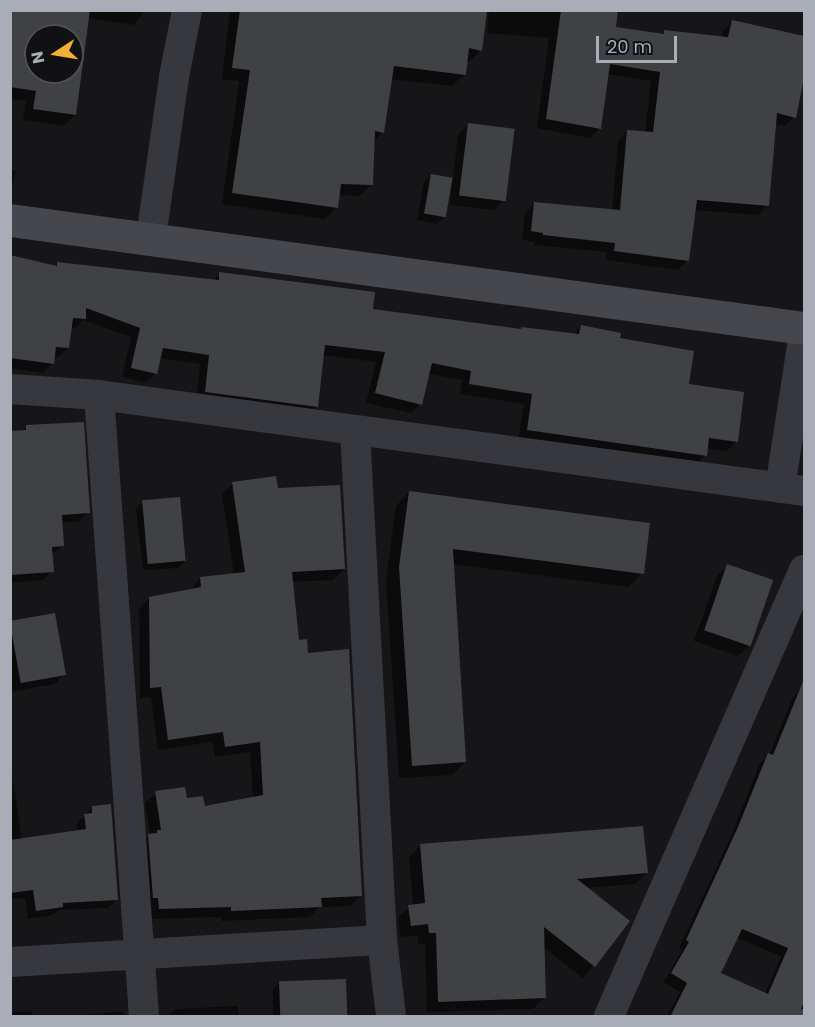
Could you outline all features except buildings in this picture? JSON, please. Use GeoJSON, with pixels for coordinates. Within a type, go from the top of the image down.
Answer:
{"type":"FeatureCollection","features":[{"type":"Feature","properties":{"kind":"street"},"geometry":{"type":"LineString","coordinates":[[151,237],[174,78],[188,10]]}},
{"type":"Feature","properties":{"kind":"street"},"geometry":{"type":"LineString","coordinates":[[10,220],[151,237],[804,328]]}},
{"type":"Feature","properties":{"kind":"street"},"geometry":{"type":"LineString","coordinates":[[10,389],[99,395],[792,490],[804,333]]}},
{"type":"Feature","properties":{"kind":"street"},"geometry":{"type":"LineString","coordinates":[[99,395],[144,1017]]}},
{"type":"Feature","properties":{"kind":"street"},"geometry":{"type":"LineString","coordinates":[[355,431],[382,939],[391,1017]]}},
{"type":"Feature","properties":{"kind":"street"},"geometry":{"type":"LineString","coordinates":[[609,1017],[804,570]]}},
{"type":"Feature","properties":{"kind":"street"},"geometry":{"type":"LineString","coordinates":[[10,962],[138,956],[382,939]]}}]}
